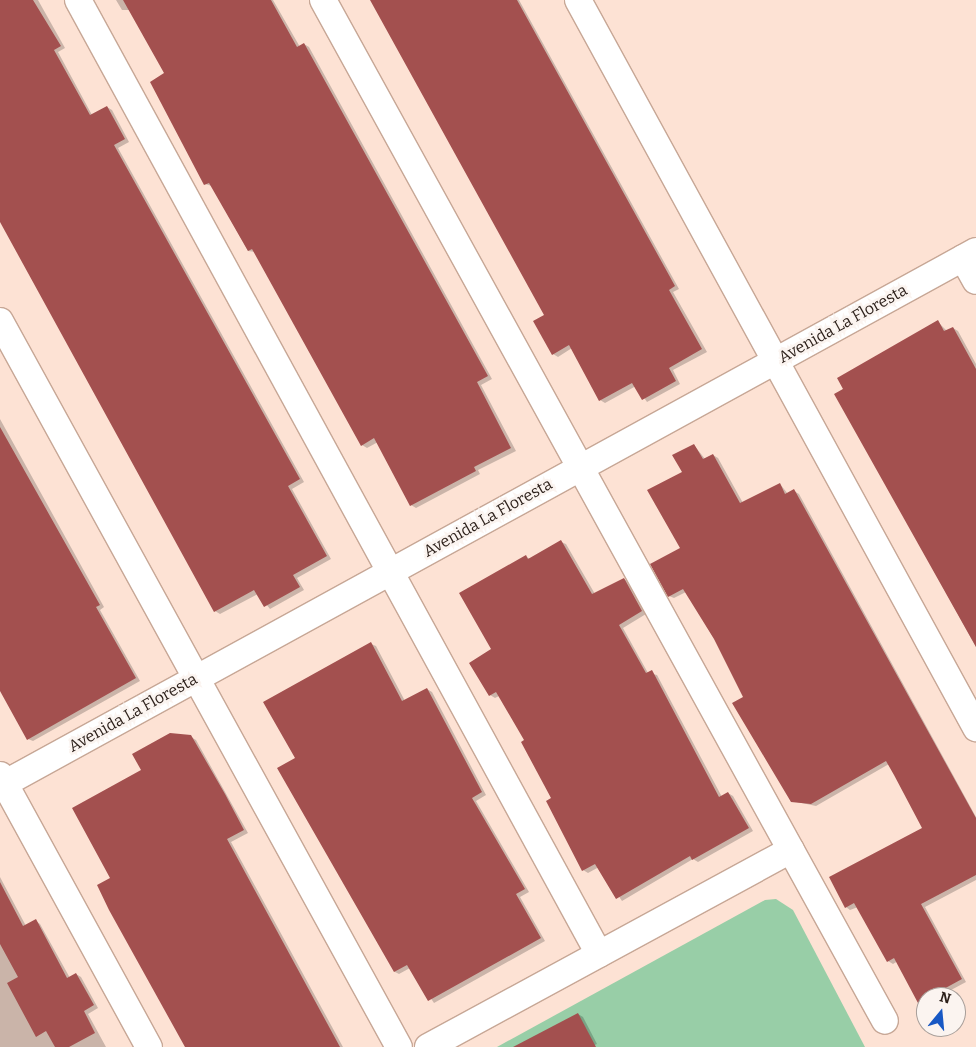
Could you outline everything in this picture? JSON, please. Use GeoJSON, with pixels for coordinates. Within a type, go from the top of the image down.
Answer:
{"type":"FeatureCollection","features":[{"type":"Feature","properties":{"kind":"street"},"geometry":{"type":"LineString","coordinates":[[78,0],[392,571],[599,954]]}},
{"type":"Feature","properties":{"kind":"street"},"geometry":{"type":"LineString","coordinates":[[323,0],[885,1021]]}},
{"type":"Feature","properties":{"kind":"street"},"geometry":{"type":"LineString","coordinates":[[578,0],[777,360],[976,728]]}},
{"type":"Feature","properties":{"kind":"street"},"geometry":{"type":"LineString","coordinates":[[970,255],[976,281]]}},
{"type":"Feature","properties":{"kind":"street","name":"Avenida La Floresta"},"geometry":{"type":"LineString","coordinates":[[2,781],[196,678],[970,255]]}},
{"type":"Feature","properties":{"kind":"street"},"geometry":{"type":"LineString","coordinates":[[0,321],[399,1047]]}},
{"type":"Feature","properties":{"kind":"street"},"geometry":{"type":"LineString","coordinates":[[2,781],[149,1047]]}},
{"type":"Feature","properties":{"kind":"street"},"geometry":{"type":"LineString","coordinates":[[428,1047],[791,850]]}},
{"type":"Feature","properties":{"kind":"green space"},"geometry":{"type":"Polygon","coordinates":[[[776,899],[793,910],[865,1047],[497,1047],[765,900],[776,899]]]}},
{"type":"Feature","properties":{"kind":"building"},"geometry":{"type":"Polygon","coordinates":[[[0,0],[33,0],[61,46],[54,50],[90,115],[107,106],[125,139],[114,145],[300,479],[288,486],[327,556],[293,575],[300,587],[264,607],[254,590],[214,612],[0,222],[0,0]]]}},
{"type":"Feature","properties":{"kind":"building"},"geometry":{"type":"Polygon","coordinates":[[[123,0],[271,0],[297,47],[304,43],[488,376],[477,382],[511,448],[474,467],[476,471],[410,506],[374,438],[361,446],[252,249],[248,251],[209,183],[204,185],[150,82],[164,73],[123,0]]]}},
{"type":"Feature","properties":{"kind":"building"},"geometry":{"type":"Polygon","coordinates":[[[370,0],[517,0],[675,286],[669,290],[702,349],[669,368],[676,381],[642,400],[632,383],[599,401],[569,345],[552,355],[533,321],[544,315],[370,0]]]}},
{"type":"Feature","properties":{"kind":"building"},"geometry":{"type":"Polygon","coordinates":[[[938,320],[944,331],[953,327],[976,369],[976,647],[834,394],[843,389],[837,378],[938,320]]]}},
{"type":"Feature","properties":{"kind":"building"},"geometry":{"type":"Polygon","coordinates":[[[0,427],[100,605],[96,607],[136,678],[27,740],[0,691],[0,427]]]}},
{"type":"Feature","properties":{"kind":"building"},"geometry":{"type":"Polygon","coordinates":[[[694,444],[703,459],[713,454],[740,503],[780,483],[785,494],[794,489],[976,818],[976,875],[921,904],[962,979],[947,987],[916,987],[916,999],[894,958],[887,962],[854,903],[845,908],[829,877],[922,828],[886,761],[811,804],[791,802],[732,703],[743,697],[714,639],[683,589],[668,597],[650,564],[680,548],[647,490],[682,472],[672,455],[694,444]]]}},
{"type":"Feature","properties":{"kind":"building"},"geometry":{"type":"Polygon","coordinates":[[[561,540],[592,594],[624,578],[642,611],[619,625],[646,673],[652,670],[719,797],[728,792],[749,828],[692,860],[690,856],[616,899],[595,864],[582,871],[546,801],[551,798],[521,742],[524,740],[496,692],[489,696],[469,663],[491,649],[459,593],[526,555],[528,559],[561,540]]]}},
{"type":"Feature","properties":{"kind":"building"},"geometry":{"type":"Polygon","coordinates":[[[371,642],[402,701],[427,688],[482,792],[472,798],[525,889],[516,894],[541,938],[428,1001],[407,965],[394,972],[277,768],[295,758],[263,702],[371,642]]]}},
{"type":"Feature","properties":{"kind":"building"},"geometry":{"type":"Polygon","coordinates":[[[170,733],[191,735],[225,794],[244,830],[227,839],[340,1047],[185,1047],[109,910],[97,885],[110,878],[72,808],[141,770],[132,754],[170,733]]]}},
{"type":"Feature","properties":{"kind":"building"},"geometry":{"type":"Polygon","coordinates":[[[0,882],[23,926],[36,919],[67,978],[76,973],[94,1005],[84,1011],[95,1033],[69,1047],[55,1047],[46,1031],[36,1037],[7,983],[18,977],[0,944],[0,882]]]}},
{"type":"Feature","properties":{"kind":"building"},"geometry":{"type":"Polygon","coordinates":[[[578,1013],[596,1047],[513,1047],[578,1013]]]}}]}
